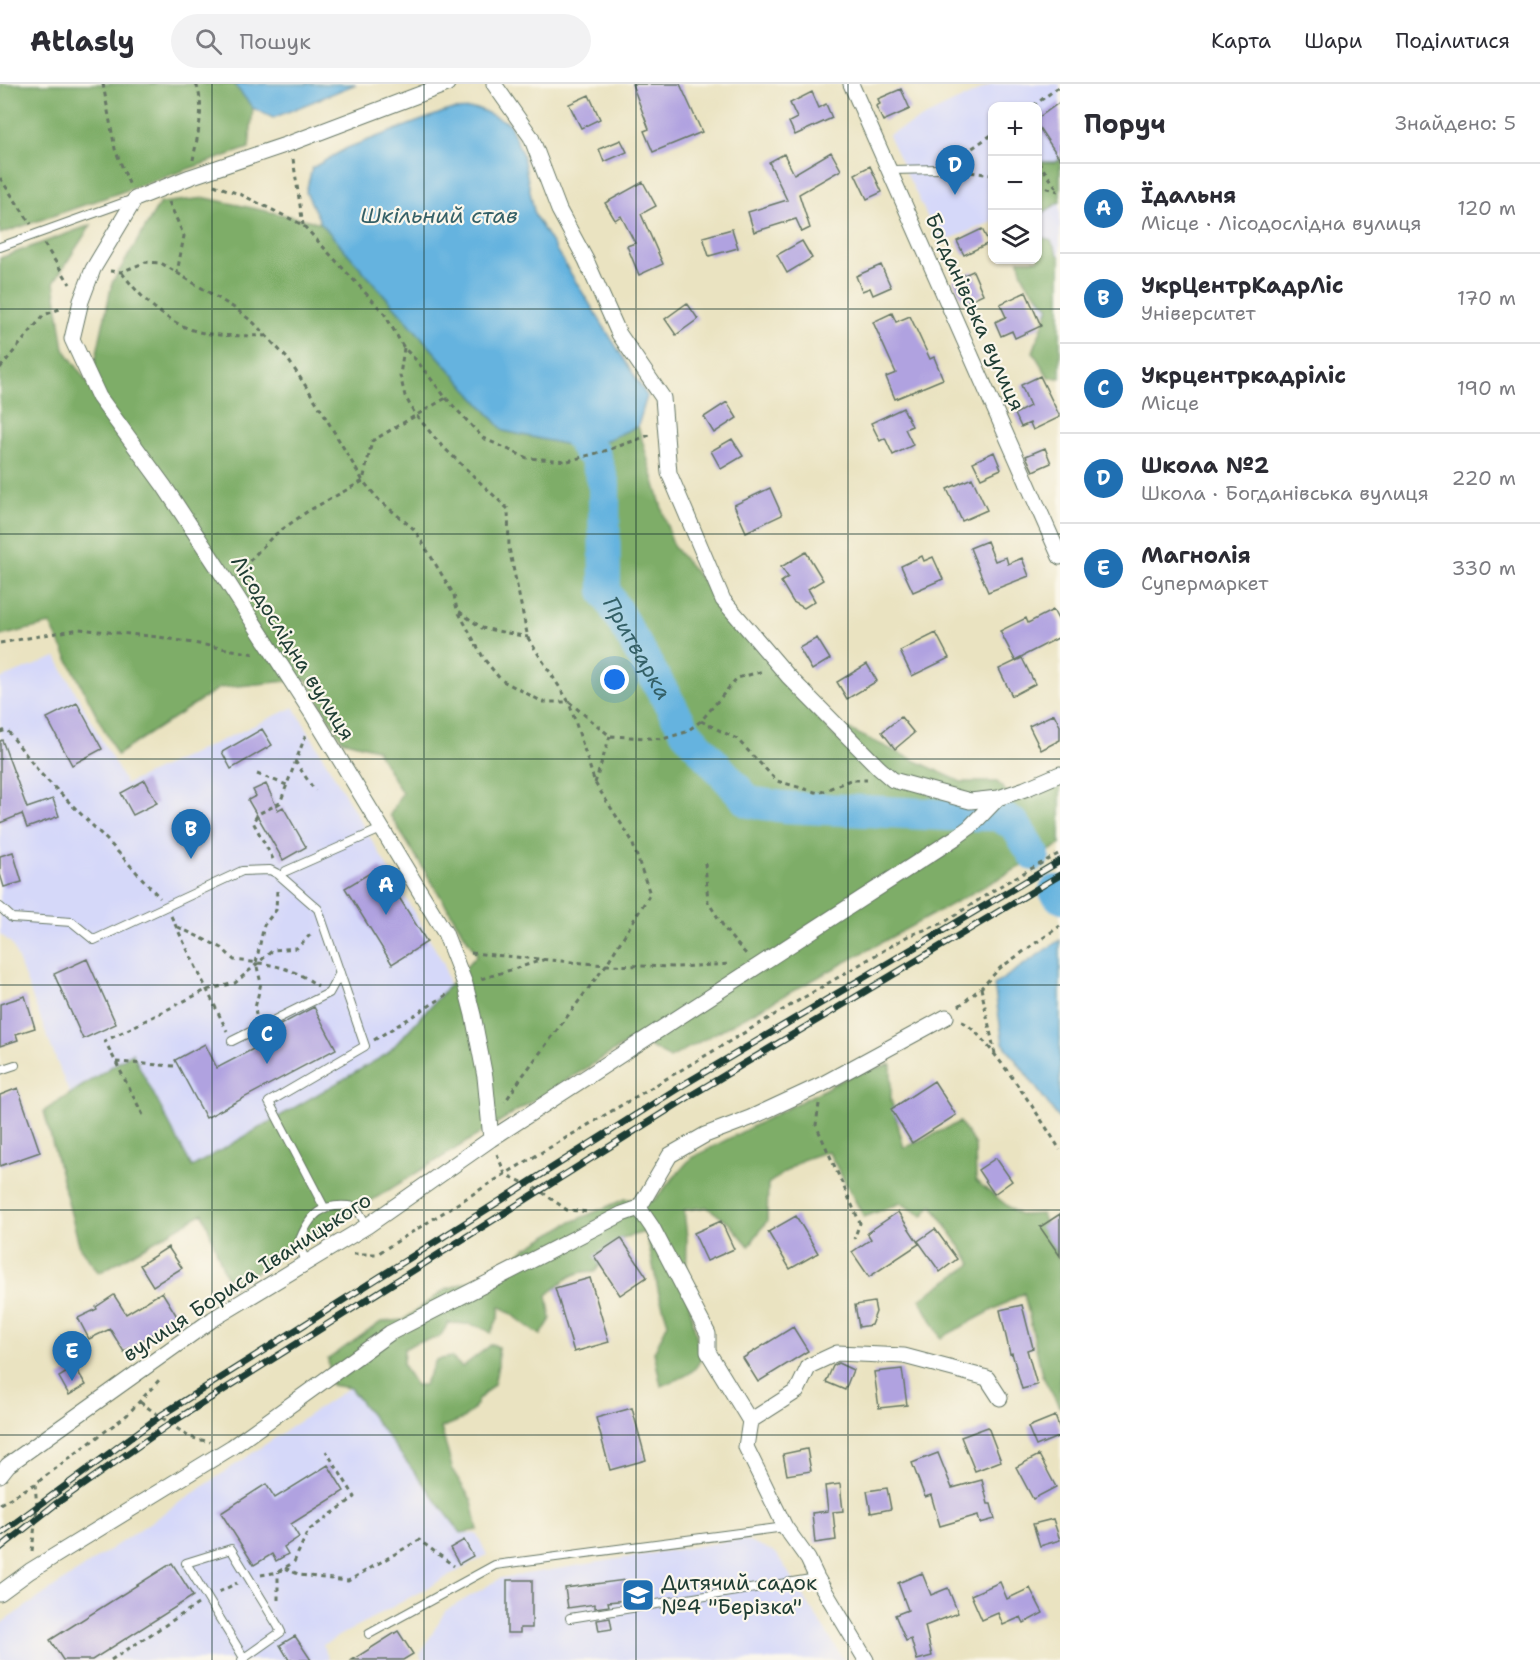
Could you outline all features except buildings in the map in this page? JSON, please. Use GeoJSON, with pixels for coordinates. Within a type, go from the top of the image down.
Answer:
{"type":"FeatureCollection","features":[{"type":"Feature","properties":{"kind":"street"},"geometry":{"type":"LineString","coordinates":[[135,199],[447,84]]}},
{"type":"Feature","properties":{"kind":"street"},"geometry":{"type":"LineString","coordinates":[[494,84],[531,136],[560,210],[586,260],[619,334],[663,398],[669,474],[723,600],[780,667],[893,780],[970,801],[994,801],[1060,774]]}},
{"type":"Feature","properties":{"kind":"street","name":"Богданівська вулиця"},"geometry":{"type":"LineString","coordinates":[[851,84],[1060,557]]}},
{"type":"Feature","properties":{"kind":"street","name":"Лісодослідна вулиця"},"geometry":{"type":"LineString","coordinates":[[135,199],[93,269],[81,301],[72,339],[99,397],[164,486],[228,583],[313,715],[445,933],[465,984],[485,1077],[491,1132]]}},
{"type":"Feature","properties":{"kind":"street","name":"вулиця Бориса Іваницького"},"geometry":{"type":"LineString","coordinates":[[0,1475],[8,1465],[203,1326],[367,1226],[491,1132],[765,962],[970,827],[994,801]]}},
{"type":"Feature","properties":{"kind":"street"},"geometry":{"type":"LineString","coordinates":[[0,1593],[30,1571],[232,1447],[390,1333],[622,1214],[639,1208],[670,1155],[705,1135],[750,1118],[821,1085],[946,1017]]}},
{"type":"Feature","properties":{"kind":"street"},"geometry":{"type":"LineString","coordinates":[[639,1208],[652,1227],[708,1334],[708,1352],[750,1422],[746,1447],[785,1527],[808,1559],[866,1660]]}},
{"type":"Feature","properties":{"kind":"street"},"geometry":{"type":"LineString","coordinates":[[750,1422],[797,1390],[809,1366],[837,1353],[904,1356],[987,1378],[1000,1398]]}},
{"type":"Feature","properties":{"kind":"lane"},"geometry":{"type":"LineString","coordinates":[[890,170],[941,169]]}},
{"type":"Feature","properties":{"kind":"lane"},"geometry":{"type":"LineString","coordinates":[[0,247],[135,199]]}},
{"type":"Feature","properties":{"kind":"lane"},"geometry":{"type":"LineString","coordinates":[[286,871],[381,829]]}},
{"type":"Feature","properties":{"kind":"lane"},"geometry":{"type":"LineString","coordinates":[[0,907],[12,918],[72,922],[94,940],[242,871],[270,870],[318,909],[365,1046],[269,1102],[325,1209]]}},
{"type":"Feature","properties":{"kind":"lane"},"geometry":{"type":"LineString","coordinates":[[232,1041],[329,993],[340,973]]}},
{"type":"Feature","properties":{"kind":"lane"},"geometry":{"type":"LineString","coordinates":[[0,1070],[15,1065]]}},
{"type":"Feature","properties":{"kind":"lane"},"geometry":{"type":"LineString","coordinates":[[307,1262],[298,1245],[305,1225],[320,1210],[339,1204],[356,1207],[367,1226]]}},
{"type":"Feature","properties":{"kind":"lane"},"geometry":{"type":"LineString","coordinates":[[369,1634],[495,1565],[785,1527]]}},
{"type":"Feature","properties":{"kind":"lane"},"geometry":{"type":"LineString","coordinates":[[231,1549],[272,1616],[281,1632],[243,1659],[219,1618],[186,1563],[231,1549]]}},
{"type":"Feature","properties":{"kind":"lane"},"geometry":{"type":"LineString","coordinates":[[570,1618],[817,1578]]}},
{"type":"Feature","properties":{"kind":"path"},"geometry":{"type":"LineString","coordinates":[[103,84],[115,149],[135,199]]}},
{"type":"Feature","properties":{"kind":"path"},"geometry":{"type":"LineString","coordinates":[[196,84],[201,94],[199,128],[190,177],[242,195],[303,225],[384,314],[404,348],[483,438],[527,458],[568,461],[608,450],[665,429]]}},
{"type":"Feature","properties":{"kind":"path"},"geometry":{"type":"LineString","coordinates":[[1038,102],[1060,86]]}},
{"type":"Feature","properties":{"kind":"path"},"geometry":{"type":"LineString","coordinates":[[941,169],[988,137]]}},
{"type":"Feature","properties":{"kind":"path"},"geometry":{"type":"LineString","coordinates":[[291,143],[303,225]]}},
{"type":"Feature","properties":{"kind":"path"},"geometry":{"type":"LineString","coordinates":[[1042,168],[1059,191]]}},
{"type":"Feature","properties":{"kind":"path"},"geometry":{"type":"LineString","coordinates":[[941,169],[988,174]]}},
{"type":"Feature","properties":{"kind":"path"},"geometry":{"type":"LineString","coordinates":[[0,178],[81,301],[44,315],[0,368]]}},
{"type":"Feature","properties":{"kind":"path"},"geometry":{"type":"LineString","coordinates":[[1042,186],[1059,191]]}},
{"type":"Feature","properties":{"kind":"path"},"geometry":{"type":"LineString","coordinates":[[160,188],[184,236],[177,273]]}},
{"type":"Feature","properties":{"kind":"path"},"geometry":{"type":"LineString","coordinates":[[93,269],[122,272],[146,262],[161,263],[236,309],[287,358],[317,403],[363,481],[379,500],[415,530],[454,594],[457,610],[484,659],[501,680],[543,702],[569,702],[610,736],[663,740],[686,732],[701,722],[737,678],[780,667]]}},
{"type":"Feature","properties":{"kind":"path"},"geometry":{"type":"LineString","coordinates":[[122,272],[140,296],[177,325],[205,333],[265,336]]}},
{"type":"Feature","properties":{"kind":"path"},"geometry":{"type":"LineString","coordinates":[[404,348],[400,375],[405,396],[415,414],[441,445],[508,509],[509,548],[528,638],[569,702],[595,783],[631,839],[650,894],[606,965],[520,1078],[491,1132],[505,1174],[539,1190],[567,1210],[622,1214]]}},
{"type":"Feature","properties":{"kind":"path"},"geometry":{"type":"LineString","coordinates":[[228,583],[273,536],[308,511],[363,481],[372,441],[446,398]]}},
{"type":"Feature","properties":{"kind":"path"},"geometry":{"type":"LineString","coordinates":[[457,610],[482,628],[528,638]]}},
{"type":"Feature","properties":{"kind":"path"},"geometry":{"type":"LineString","coordinates":[[0,644],[79,629],[159,638],[275,657]]}},
{"type":"Feature","properties":{"kind":"path"},"geometry":{"type":"LineString","coordinates":[[258,1028],[255,1008],[261,983],[256,963],[264,925],[276,910],[276,873],[275,863],[254,822],[258,814],[280,803],[313,715]]}},
{"type":"Feature","properties":{"kind":"path"},"geometry":{"type":"LineString","coordinates":[[701,722],[737,739],[777,781],[819,793],[850,780],[893,780]]}},
{"type":"Feature","properties":{"kind":"path"},"geometry":{"type":"LineString","coordinates":[[0,732],[7,730],[40,773],[107,840],[167,906],[232,1041]]}},
{"type":"Feature","properties":{"kind":"path"},"geometry":{"type":"LineString","coordinates":[[595,783],[610,736]]}},
{"type":"Feature","properties":{"kind":"path"},"geometry":{"type":"LineString","coordinates":[[295,761],[315,791]]}},
{"type":"Feature","properties":{"kind":"path"},"geometry":{"type":"LineString","coordinates":[[257,774],[287,784]]}},
{"type":"Feature","properties":{"kind":"path"},"geometry":{"type":"LineString","coordinates":[[320,1255],[376,1254],[505,1174],[908,936],[943,923],[1060,853]]}},
{"type":"Feature","properties":{"kind":"path"},"geometry":{"type":"LineString","coordinates":[[705,863],[708,902],[729,935],[754,962],[765,962]]}},
{"type":"Feature","properties":{"kind":"path"},"geometry":{"type":"LineString","coordinates":[[143,1115],[105,1041],[206,990],[235,983],[273,950],[297,948],[323,922]]}},
{"type":"Feature","properties":{"kind":"path"},"geometry":{"type":"LineString","coordinates":[[946,1017],[981,988],[1000,968],[1060,926]]}},
{"type":"Feature","properties":{"kind":"path"},"geometry":{"type":"LineString","coordinates":[[177,927],[222,948],[234,960],[279,965],[305,976],[329,993]]}},
{"type":"Feature","properties":{"kind":"path"},"geometry":{"type":"LineString","coordinates":[[453,951],[606,965],[677,967],[732,963]]}},
{"type":"Feature","properties":{"kind":"path"},"geometry":{"type":"LineString","coordinates":[[365,1046],[465,984],[547,959]]}},
{"type":"Feature","properties":{"kind":"path"},"geometry":{"type":"LineString","coordinates":[[981,988],[995,1055]]}},
{"type":"Feature","properties":{"kind":"path"},"geometry":{"type":"LineString","coordinates":[[946,1017],[969,1024],[995,1055],[1046,1126],[1060,1150]]}},
{"type":"Feature","properties":{"kind":"path"},"geometry":{"type":"LineString","coordinates":[[116,1062],[174,1066]]}},
{"type":"Feature","properties":{"kind":"path"},"geometry":{"type":"LineString","coordinates":[[821,1085],[816,1125],[860,1223],[854,1239]]}},
{"type":"Feature","properties":{"kind":"path"},"geometry":{"type":"LineString","coordinates":[[0,1504],[35,1484],[127,1415],[162,1377]]}},
{"type":"Feature","properties":{"kind":"path"},"geometry":{"type":"LineString","coordinates":[[140,1402],[189,1437],[232,1447]]}},
{"type":"Feature","properties":{"kind":"path"},"geometry":{"type":"LineString","coordinates":[[30,1571],[37,1507],[35,1484]]}},
{"type":"Feature","properties":{"kind":"path"},"geometry":{"type":"LineString","coordinates":[[285,1568],[300,1575],[348,1581],[419,1540],[454,1566]]}},
{"type":"Feature","properties":{"kind":"shaded area"},"geometry":{"type":"Polygon","coordinates":[[[992,84],[1060,84],[1060,344],[1021,264],[1042,264],[1042,102],[988,102],[988,224],[940,243],[888,135],[992,84]]]}},
{"type":"Feature","properties":{"kind":"shaded area"},"geometry":{"type":"Polygon","coordinates":[[[56,657],[126,784],[294,707],[444,964],[458,1025],[121,1210],[67,1088],[12,944],[0,934],[0,679],[56,657]]]}},
{"type":"Feature","properties":{"kind":"shaded area"},"geometry":{"type":"Polygon","coordinates":[[[350,1387],[461,1533],[477,1534],[487,1555],[323,1645],[329,1660],[0,1660],[0,1624],[350,1387]]]}},
{"type":"Feature","properties":{"kind":"shaded area","name":"Дитячий садок №4 \"Берізка\""},"geometry":{"type":"Polygon","coordinates":[[[741,1539],[776,1553],[844,1660],[423,1660],[420,1655],[445,1611],[501,1578],[741,1539]]]}},
{"type":"Feature","properties":{"kind":"green space"},"geometry":{"type":"Polygon","coordinates":[[[0,84],[234,84],[253,108],[249,148],[0,234],[0,84]]]}},
{"type":"Feature","properties":{"kind":"green space"},"geometry":{"type":"Polygon","coordinates":[[[1060,159],[1060,202],[1042,213],[1042,162],[1056,162],[1060,159]]]}},
{"type":"Feature","properties":{"kind":"green space"},"geometry":{"type":"Polygon","coordinates":[[[206,198],[321,223],[504,431],[587,449],[638,426],[673,546],[835,737],[848,729],[961,782],[997,782],[1015,801],[1060,780],[1060,845],[670,1058],[635,1038],[230,1288],[203,1213],[99,1273],[80,1248],[44,1111],[132,1053],[192,1167],[387,1054],[477,955],[390,815],[402,793],[376,749],[342,740],[306,679],[219,688],[117,755],[50,624],[0,636],[0,258],[91,225],[54,282],[64,349],[90,386],[112,283],[160,203],[206,198]]]}},
{"type":"Feature","properties":{"kind":"green space"},"geometry":{"type":"Polygon","coordinates":[[[1042,237],[1051,241],[1060,258],[1060,378],[1049,378],[1033,352],[1049,307],[1033,291],[1020,264],[1042,264],[1042,237]]]}},
{"type":"Feature","properties":{"kind":"green space"},"geometry":{"type":"Polygon","coordinates":[[[891,1064],[891,1099],[904,1148],[960,1122],[975,1145],[976,1181],[1019,1215],[1042,1214],[1060,1262],[1060,1408],[1042,1375],[1024,1293],[941,1338],[920,1299],[972,1264],[932,1205],[923,1216],[901,1203],[864,1217],[828,1151],[802,1160],[768,1184],[767,1221],[749,1246],[731,1225],[707,1207],[684,1210],[687,1238],[686,1289],[701,1358],[694,1369],[684,1376],[661,1386],[654,1352],[668,1323],[659,1294],[646,1232],[618,1239],[595,1272],[574,1275],[547,1295],[551,1319],[541,1335],[500,1306],[499,1316],[491,1333],[470,1325],[448,1323],[439,1337],[417,1342],[404,1349],[403,1365],[415,1385],[424,1385],[436,1360],[451,1357],[462,1367],[492,1344],[498,1347],[498,1366],[494,1384],[463,1419],[441,1428],[453,1471],[472,1501],[478,1530],[461,1533],[350,1388],[331,1385],[328,1359],[381,1322],[403,1320],[445,1290],[500,1270],[523,1250],[567,1224],[625,1199],[654,1200],[691,1158],[852,1075],[891,1064]]]}},
{"type":"Feature","properties":{"kind":"water"},"geometry":{"type":"Polygon","coordinates":[[[234,84],[356,84],[273,118],[253,108],[234,84]]]}},
{"type":"Feature","properties":{"kind":"water","name":"Шкільний став"},"geometry":{"type":"Polygon","coordinates":[[[479,109],[509,123],[523,156],[535,216],[647,396],[638,426],[587,449],[504,431],[321,223],[306,192],[312,168],[347,148],[449,110],[479,109]]]}},
{"type":"Feature","properties":{"kind":"water"},"geometry":{"type":"Polygon","coordinates":[[[1060,940],[1060,1120],[1003,1043],[994,985],[1060,940]]]}},
{"type":"Feature","properties":{"kind":"waterway","name":"Притварка"},"geometry":{"type":"LineString","coordinates":[[565,412],[587,449],[594,454],[604,484],[605,591],[686,732],[749,802],[784,807],[947,815],[997,815],[1015,825],[1034,855]]}},
{"type":"Feature","properties":{"kind":"waterway","name":"Притварка"},"geometry":{"type":"LineString","coordinates":[[1055,891],[1060,897]]}},
{"type":"Feature","properties":{"kind":"railway"},"geometry":{"type":"LineString","coordinates":[[0,1534],[160,1416],[683,1085],[1060,861]]}},
{"type":"Feature","properties":{"kind":"railway"},"geometry":{"type":"LineString","coordinates":[[0,1548],[57,1503],[171,1423],[690,1096],[1060,875]]}},
{"type":"Feature","properties":{"kind":"place","name":"Школа №2"},"geometry":{"type":"Point","coordinates":[955,195]}},
{"type":"Feature","properties":{"kind":"place","name":"УкрЦентрКадрЛіс"},"geometry":{"type":"Point","coordinates":[191,859]}},
{"type":"Feature","properties":{"kind":"place","name":"Їдальня"},"geometry":{"type":"Point","coordinates":[386,915]}},
{"type":"Feature","properties":{"kind":"place","name":"Укрцентркадріліс"},"geometry":{"type":"Point","coordinates":[267,1064]}},
{"type":"Feature","properties":{"kind":"place","name":"Магнолія"},"geometry":{"type":"Point","coordinates":[72,1381]}},
{"type":"Feature","properties":{"kind":"place","name":"Дитячий садок №4 \"Берізка\""},"geometry":{"type":"Point","coordinates":[638,1595]}}]}
